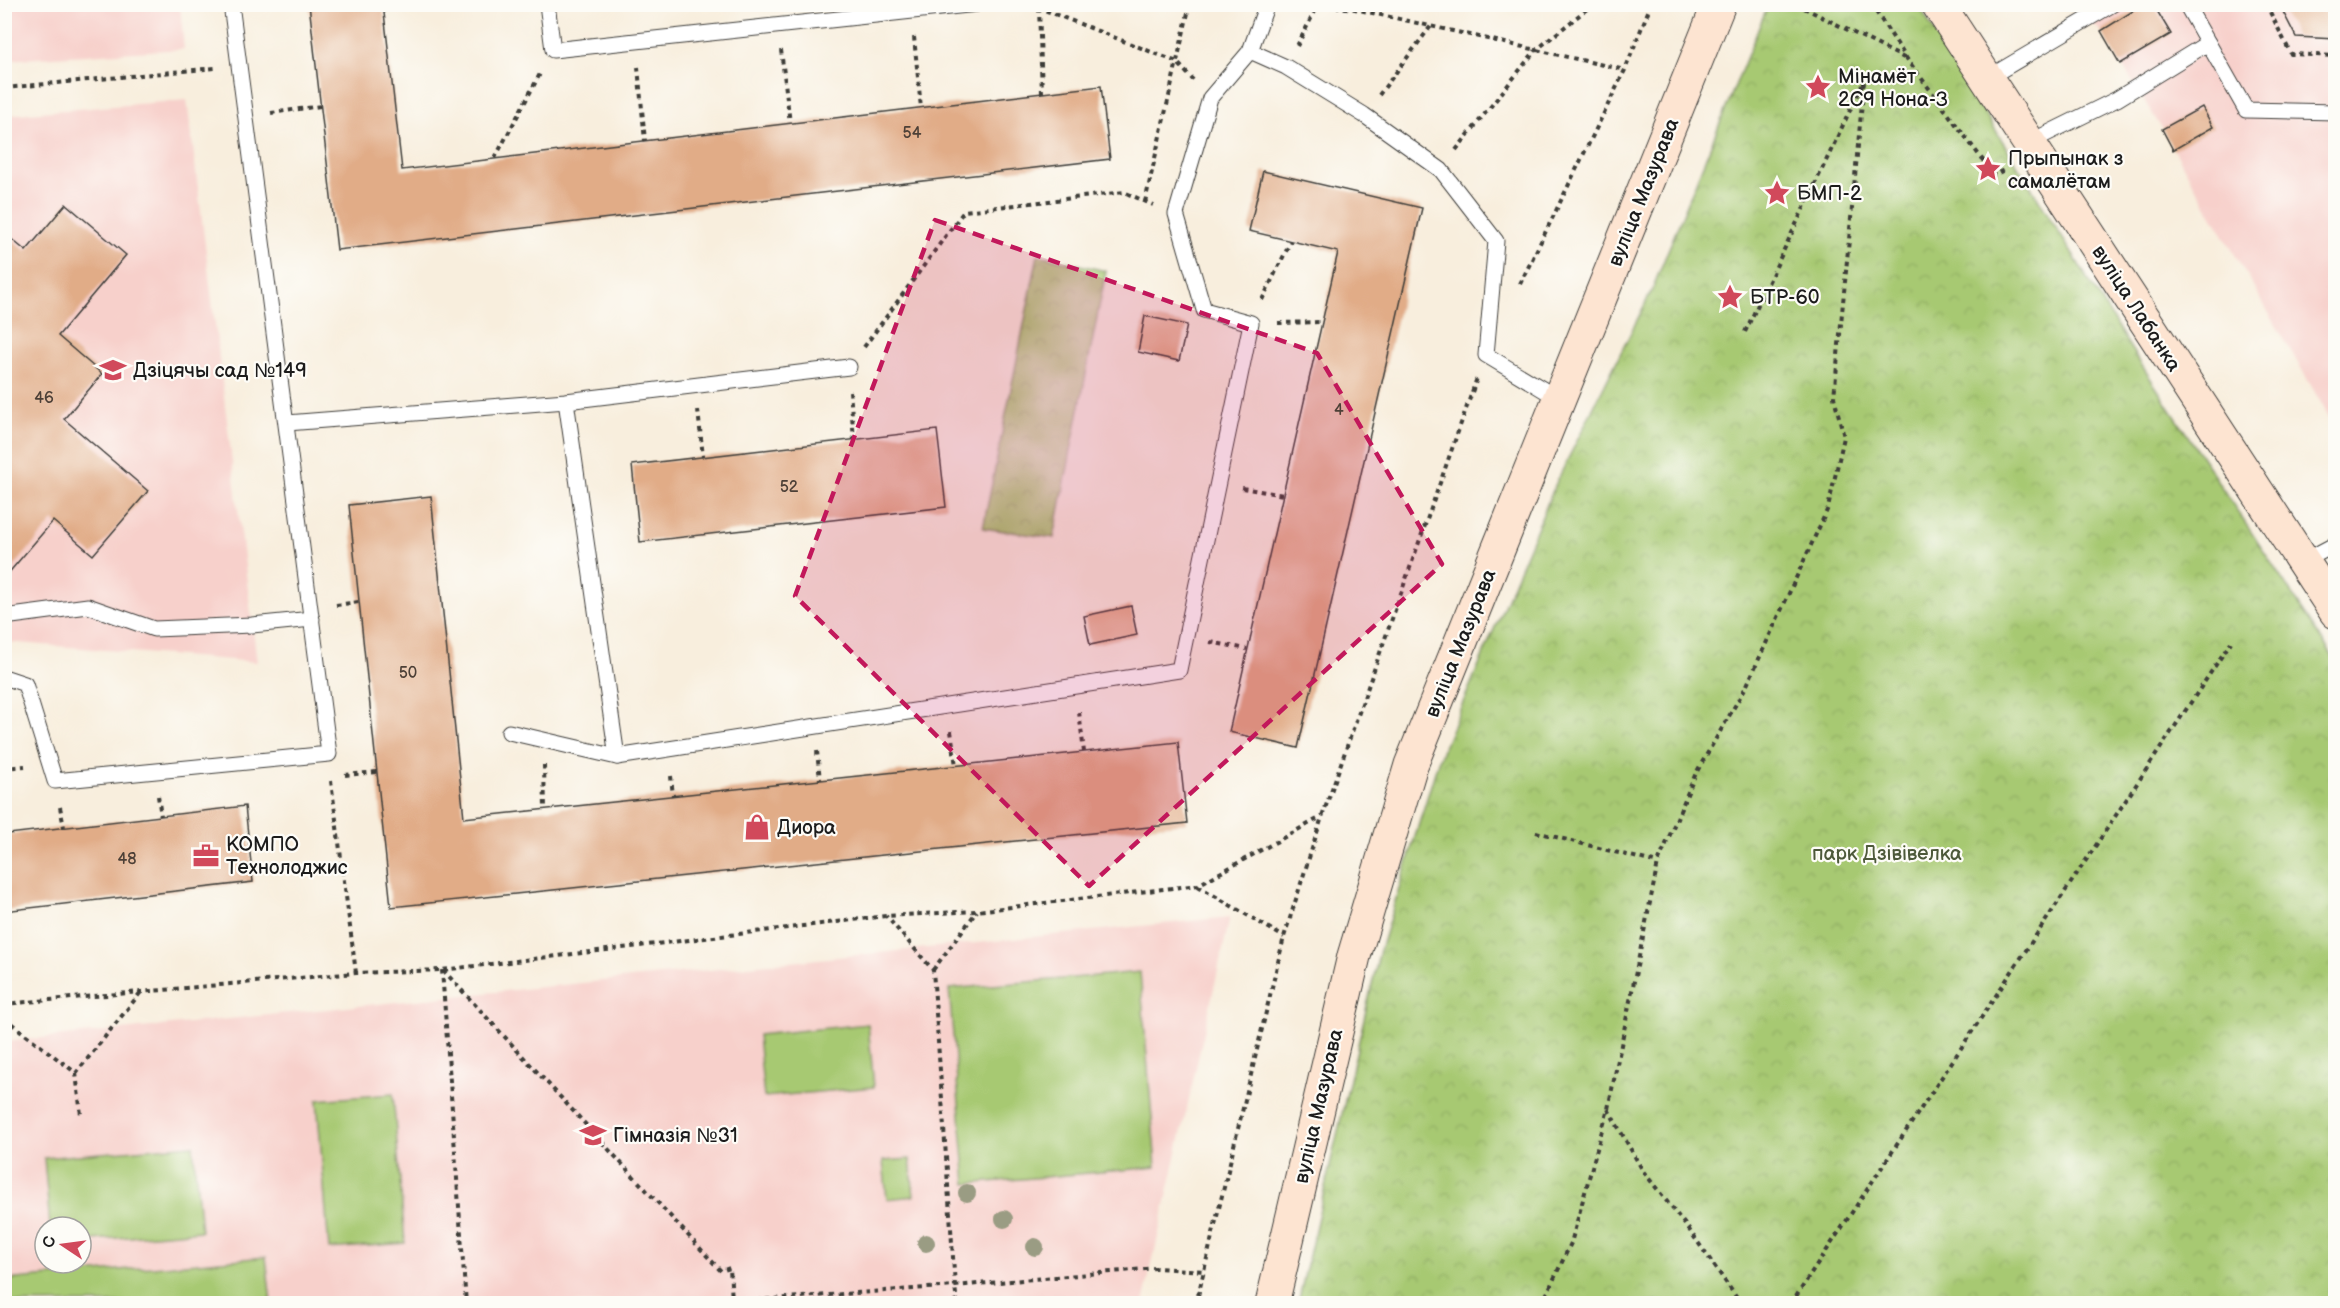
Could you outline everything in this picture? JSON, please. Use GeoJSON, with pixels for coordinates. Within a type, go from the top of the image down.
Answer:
{"type":"FeatureCollection","features":[{"type":"Feature","properties":{"kind":"main road","name":"вуліца Мазурава"},"geometry":{"type":"LineString","coordinates":[[1272,1304],[1354,956],[1411,765],[1719,4]]}},
{"type":"Feature","properties":{"kind":"main road","name":"вуліца Лабанка"},"geometry":{"type":"LineString","coordinates":[[1938,4],[2336,612]]}},
{"type":"Feature","properties":{"kind":"lane"},"geometry":{"type":"LineString","coordinates":[[4,677],[25,684],[56,782],[328,754],[287,423],[237,65],[231,4]]}},
{"type":"Feature","properties":{"kind":"lane"},"geometry":{"type":"LineString","coordinates":[[547,4],[553,50],[977,4]]}},
{"type":"Feature","properties":{"kind":"lane"},"geometry":{"type":"LineString","coordinates":[[509,732],[617,758],[1179,670],[1251,323],[1204,310],[1176,214],[1210,98],[1250,51],[1267,4]]}},
{"type":"Feature","properties":{"kind":"lane"},"geometry":{"type":"LineString","coordinates":[[1986,79],[2113,4]]}},
{"type":"Feature","properties":{"kind":"lane"},"geometry":{"type":"LineString","coordinates":[[2186,4],[2246,110],[2336,112]]}},
{"type":"Feature","properties":{"kind":"lane"},"geometry":{"type":"LineString","coordinates":[[2030,142],[2117,99],[2208,43]]}},
{"type":"Feature","properties":{"kind":"lane"},"geometry":{"type":"LineString","coordinates":[[1250,51],[1286,67],[1364,115],[1441,170],[1496,241],[1486,355],[1559,399]]}},
{"type":"Feature","properties":{"kind":"lane"},"geometry":{"type":"LineString","coordinates":[[287,423],[566,401],[849,367]]}},
{"type":"Feature","properties":{"kind":"lane"},"geometry":{"type":"LineString","coordinates":[[566,401],[617,758]]}},
{"type":"Feature","properties":{"kind":"lane"},"geometry":{"type":"LineString","coordinates":[[2304,561],[2336,544]]}},
{"type":"Feature","properties":{"kind":"lane"},"geometry":{"type":"LineString","coordinates":[[4,617],[88,606],[154,629],[252,625],[312,619]]}},
{"type":"Feature","properties":{"kind":"path"},"geometry":{"type":"LineString","coordinates":[[1029,4],[1177,62],[1210,98]]}},
{"type":"Feature","properties":{"kind":"path"},"geometry":{"type":"LineString","coordinates":[[1145,202],[1190,4]]}},
{"type":"Feature","properties":{"kind":"path"},"geometry":{"type":"LineString","coordinates":[[1441,170],[1535,51],[1593,4]]}},
{"type":"Feature","properties":{"kind":"path"},"geometry":{"type":"LineString","coordinates":[[1517,291],[1625,70],[1651,4]]}},
{"type":"Feature","properties":{"kind":"path"},"geometry":{"type":"LineString","coordinates":[[1796,4],[1906,59]]}},
{"type":"Feature","properties":{"kind":"path"},"geometry":{"type":"LineString","coordinates":[[1871,4],[1906,59],[1994,175]]}},
{"type":"Feature","properties":{"kind":"path"},"geometry":{"type":"LineString","coordinates":[[2266,4],[2291,54],[2336,56]]}},
{"type":"Feature","properties":{"kind":"path"},"geometry":{"type":"LineString","coordinates":[[1286,67],[1318,5],[1355,9],[1625,70]]}},
{"type":"Feature","properties":{"kind":"path"},"geometry":{"type":"LineString","coordinates":[[1039,8],[1042,93]]}},
{"type":"Feature","properties":{"kind":"path"},"geometry":{"type":"LineString","coordinates":[[912,11],[921,108]]}},
{"type":"Feature","properties":{"kind":"path"},"geometry":{"type":"LineString","coordinates":[[779,26],[790,123]]}},
{"type":"Feature","properties":{"kind":"path"},"geometry":{"type":"LineString","coordinates":[[1364,115],[1431,26]]}},
{"type":"Feature","properties":{"kind":"path"},"geometry":{"type":"LineString","coordinates":[[635,41],[645,141]]}},
{"type":"Feature","properties":{"kind":"path"},"geometry":{"type":"LineString","coordinates":[[495,158],[553,50]]}},
{"type":"Feature","properties":{"kind":"path"},"geometry":{"type":"LineString","coordinates":[[4,88],[237,65]]}},
{"type":"Feature","properties":{"kind":"path"},"geometry":{"type":"LineString","coordinates":[[1542,1304],[1571,1243],[1608,1109],[1658,863],[1696,772],[1747,686],[1828,508],[1844,437],[1834,397],[1864,82],[1745,332]]}},
{"type":"Feature","properties":{"kind":"path"},"geometry":{"type":"LineString","coordinates":[[244,117],[321,106]]}},
{"type":"Feature","properties":{"kind":"path"},"geometry":{"type":"LineString","coordinates":[[854,440],[849,367],[964,211],[1124,192],[1176,214]]}},
{"type":"Feature","properties":{"kind":"path"},"geometry":{"type":"LineString","coordinates":[[1291,241],[1251,323],[1322,322]]}},
{"type":"Feature","properties":{"kind":"path"},"geometry":{"type":"LineString","coordinates":[[1196,1304],[1284,937],[1322,817],[1486,355]]}},
{"type":"Feature","properties":{"kind":"path"},"geometry":{"type":"LineString","coordinates":[[696,386],[703,457]]}},
{"type":"Feature","properties":{"kind":"path"},"geometry":{"type":"LineString","coordinates":[[1218,483],[1283,495]]}},
{"type":"Feature","properties":{"kind":"path"},"geometry":{"type":"LineString","coordinates":[[1186,637],[1247,650]]}},
{"type":"Feature","properties":{"kind":"path"},"geometry":{"type":"LineString","coordinates":[[1791,1304],[2231,642]]}},
{"type":"Feature","properties":{"kind":"path"},"geometry":{"type":"LineString","coordinates":[[1076,686],[1084,752]]}},
{"type":"Feature","properties":{"kind":"path"},"geometry":{"type":"LineString","coordinates":[[948,706],[956,766]]}},
{"type":"Feature","properties":{"kind":"path"},"geometry":{"type":"LineString","coordinates":[[543,740],[545,809]]}},
{"type":"Feature","properties":{"kind":"path"},"geometry":{"type":"LineString","coordinates":[[328,754],[356,974]]}},
{"type":"Feature","properties":{"kind":"path"},"geometry":{"type":"LineString","coordinates":[[331,777],[377,772]]}},
{"type":"Feature","properties":{"kind":"path"},"geometry":{"type":"LineString","coordinates":[[4,1004],[356,974],[442,970],[886,916],[977,911],[1198,885],[1322,817]]}},
{"type":"Feature","properties":{"kind":"path"},"geometry":{"type":"LineString","coordinates":[[1536,832],[1658,863]]}},
{"type":"Feature","properties":{"kind":"path"},"geometry":{"type":"LineString","coordinates":[[1198,885],[1284,937]]}},
{"type":"Feature","properties":{"kind":"path"},"geometry":{"type":"LineString","coordinates":[[933,970],[977,911]]}},
{"type":"Feature","properties":{"kind":"path"},"geometry":{"type":"LineString","coordinates":[[886,916],[933,970],[957,1304]]}},
{"type":"Feature","properties":{"kind":"path"},"geometry":{"type":"LineString","coordinates":[[442,970],[721,1271],[730,1268],[732,1301]]}},
{"type":"Feature","properties":{"kind":"path"},"geometry":{"type":"LineString","coordinates":[[442,970],[466,1304]]}},
{"type":"Feature","properties":{"kind":"path"},"geometry":{"type":"LineString","coordinates":[[81,1115],[76,1073],[141,991]]}},
{"type":"Feature","properties":{"kind":"path"},"geometry":{"type":"LineString","coordinates":[[4,1018],[76,1073]]}},
{"type":"Feature","properties":{"kind":"path"},"geometry":{"type":"LineString","coordinates":[[1608,1109],[1643,1170],[1690,1231],[1741,1304]]}},
{"type":"Feature","properties":{"kind":"path"},"geometry":{"type":"LineString","coordinates":[[703,1304],[955,1286],[1156,1268],[1205,1271]]}},
{"type":"Feature","properties":{"kind":"highlighted area"},"geometry":{"type":"Polygon","coordinates":[[[935,220],[1317,353],[1442,564],[1089,886],[795,596],[935,220]]]}},
{"type":"Feature","properties":{"kind":"shaded area"},"geometry":{"type":"Polygon","coordinates":[[[5,4],[180,5],[184,49],[5,60],[5,4]]]}},
{"type":"Feature","properties":{"kind":"shaded area"},"geometry":{"type":"Polygon","coordinates":[[[2071,5],[2335,5],[2335,427],[2162,129],[2101,31],[2071,5]]]}},
{"type":"Feature","properties":{"kind":"shaded area","name":"Дзіцячы сад №149"},"geometry":{"type":"Polygon","coordinates":[[[187,100],[257,662],[5,642],[4,115],[187,100]]]}},
{"type":"Feature","properties":{"kind":"shaded area","name":"Гімназія №31"},"geometry":{"type":"Polygon","coordinates":[[[1230,917],[1143,1303],[5,1303],[4,1042],[1230,917]]]}},
{"type":"Feature","properties":{"kind":"green space","name":"парк Дзівівелка"},"geometry":{"type":"Polygon","coordinates":[[[1768,5],[1918,5],[2135,355],[2335,660],[2335,1303],[1298,1303],[1380,950],[1439,759],[1557,481],[1652,290],[1768,5]]]}},
{"type":"Feature","properties":{"kind":"green space"},"geometry":{"type":"Polygon","coordinates":[[[1038,255],[1106,271],[1054,538],[983,528],[1038,255]]]}},
{"type":"Feature","properties":{"kind":"green space"},"geometry":{"type":"Polygon","coordinates":[[[1140,972],[1156,1167],[966,1184],[949,989],[1140,972]]]}},
{"type":"Feature","properties":{"kind":"green space"},"geometry":{"type":"Polygon","coordinates":[[[868,1024],[874,1087],[764,1097],[758,1035],[868,1024]]]}},
{"type":"Feature","properties":{"kind":"green space"},"geometry":{"type":"Polygon","coordinates":[[[393,1094],[405,1243],[329,1249],[317,1100],[393,1094]]]}},
{"type":"Feature","properties":{"kind":"green space"},"geometry":{"type":"Polygon","coordinates":[[[193,1145],[201,1231],[93,1240],[93,1215],[49,1215],[44,1158],[193,1145]]]}},
{"type":"Feature","properties":{"kind":"green space"},"geometry":{"type":"Polygon","coordinates":[[[910,1159],[914,1196],[887,1199],[883,1161],[910,1159]]]}},
{"type":"Feature","properties":{"kind":"green space"},"geometry":{"type":"Polygon","coordinates":[[[266,1257],[271,1303],[5,1303],[5,1280],[93,1275],[93,1272],[266,1257]]]}},
{"type":"Feature","properties":{"kind":"building"},"geometry":{"type":"Polygon","coordinates":[[[309,4],[383,4],[402,170],[1101,86],[1110,159],[337,250],[309,4]]]}},
{"type":"Feature","properties":{"kind":"building"},"geometry":{"type":"Polygon","coordinates":[[[2144,4],[2153,4],[2171,34],[2120,64],[2101,31],[2144,4]]]}},
{"type":"Feature","properties":{"kind":"building"},"geometry":{"type":"Polygon","coordinates":[[[2279,4],[2336,4],[2336,39],[2296,37],[2279,4]]]}},
{"type":"Feature","properties":{"kind":"building"},"geometry":{"type":"Polygon","coordinates":[[[2202,107],[2213,127],[2173,150],[2162,129],[2202,107]]]}},
{"type":"Feature","properties":{"kind":"building"},"geometry":{"type":"Polygon","coordinates":[[[1263,171],[1422,208],[1298,748],[1229,732],[1338,252],[1249,231],[1263,171]]]}},
{"type":"Feature","properties":{"kind":"building"},"geometry":{"type":"Polygon","coordinates":[[[66,204],[126,255],[58,336],[102,374],[64,419],[148,491],[93,555],[53,521],[6,576],[4,233],[26,251],[66,204]]]}},
{"type":"Feature","properties":{"kind":"building"},"geometry":{"type":"Polygon","coordinates":[[[1145,316],[1187,325],[1179,361],[1138,352],[1145,316]]]}},
{"type":"Feature","properties":{"kind":"building"},"geometry":{"type":"Polygon","coordinates":[[[937,430],[946,507],[640,542],[632,465],[937,430]]]}},
{"type":"Feature","properties":{"kind":"building"},"geometry":{"type":"Polygon","coordinates":[[[431,496],[464,818],[1178,742],[1187,823],[391,907],[349,505],[431,496]]]}},
{"type":"Feature","properties":{"kind":"building"},"geometry":{"type":"Polygon","coordinates":[[[1131,606],[1137,635],[1090,645],[1084,616],[1131,606]]]}},
{"type":"Feature","properties":{"kind":"building"},"geometry":{"type":"Polygon","coordinates":[[[245,806],[253,882],[4,911],[4,808],[9,834],[245,806]]]}},
{"type":"Feature","properties":{"kind":"place","name":"Мінамёт 2С9 Нона-З"},"geometry":{"type":"Point","coordinates":[1818,87]}},
{"type":"Feature","properties":{"kind":"place","name":"Прыпынак з самалётам"},"geometry":{"type":"Point","coordinates":[1988,169]}},
{"type":"Feature","properties":{"kind":"place","name":"БМП-2"},"geometry":{"type":"Point","coordinates":[1777,193]}},
{"type":"Feature","properties":{"kind":"place","name":"БТР-60"},"geometry":{"type":"Point","coordinates":[1730,297]}},
{"type":"Feature","properties":{"kind":"place","name":"Дзіцячы сад №149"},"geometry":{"type":"Point","coordinates":[113,370]}},
{"type":"Feature","properties":{"kind":"place","name":"Диора"},"geometry":{"type":"Point","coordinates":[757,827]}},
{"type":"Feature","properties":{"kind":"place","name":"КОМПО Технолоджис"},"geometry":{"type":"Point","coordinates":[206,856]}},
{"type":"Feature","properties":{"kind":"place","name":"Гімназія №31"},"geometry":{"type":"Point","coordinates":[593,1135]}}]}
